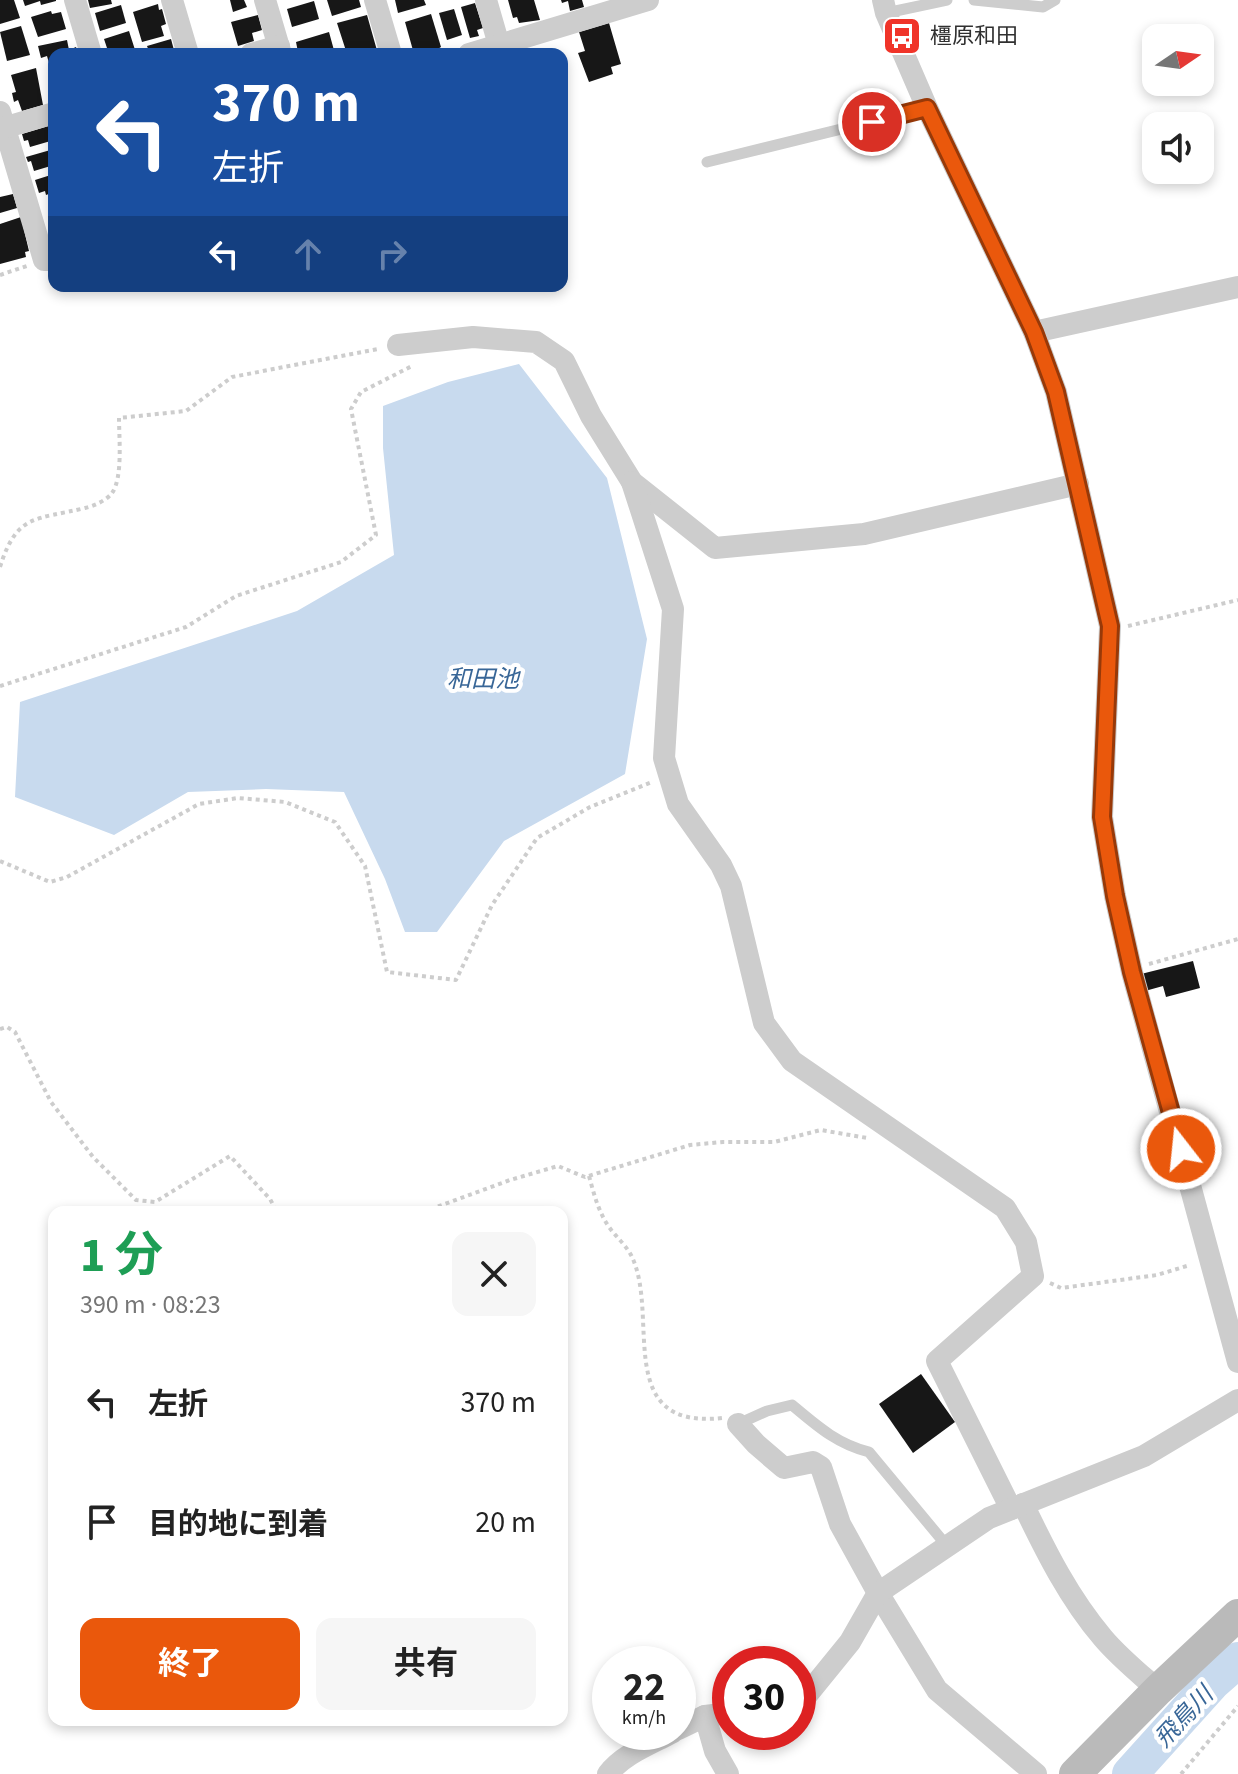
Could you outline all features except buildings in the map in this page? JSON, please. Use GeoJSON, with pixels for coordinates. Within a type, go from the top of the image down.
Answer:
{"type":"FeatureCollection","features":[{"type":"Feature","properties":{"kind":"main road"},"geometry":{"type":"LineString","coordinates":[[1075,1774],[1238,1615]]}},
{"type":"Feature","properties":{"kind":"street"},"geometry":{"type":"LineString","coordinates":[[75,0],[89,48]]}},
{"type":"Feature","properties":{"kind":"street"},"geometry":{"type":"LineString","coordinates":[[172,0],[186,48]]}},
{"type":"Feature","properties":{"kind":"street"},"geometry":{"type":"LineString","coordinates":[[265,0],[279,48]]}},
{"type":"Feature","properties":{"kind":"street"},"geometry":{"type":"LineString","coordinates":[[375,0],[389,48]]}},
{"type":"Feature","properties":{"kind":"street"},"geometry":{"type":"LineString","coordinates":[[486,0],[499,45]]}},
{"type":"Feature","properties":{"kind":"street"},"geometry":{"type":"LineString","coordinates":[[489,48],[598,8],[648,0]]}},
{"type":"Feature","properties":{"kind":"street"},"geometry":{"type":"LineString","coordinates":[[884,6],[927,108],[1034,332],[1056,392],[1110,626],[1102,817],[1115,896],[1132,972],[1238,1362]]}},
{"type":"Feature","properties":{"kind":"street"},"geometry":{"type":"LineString","coordinates":[[48,114],[2,123],[48,257]]}},
{"type":"Feature","properties":{"kind":"street"},"geometry":{"type":"LineString","coordinates":[[1034,332],[1238,287]]}},
{"type":"Feature","properties":{"kind":"street"},"geometry":{"type":"LineString","coordinates":[[398,345],[473,337],[536,342],[564,361],[591,416],[632,482],[673,609],[664,758],[678,804],[721,865],[731,886],[764,1023],[792,1061],[1005,1208],[1026,1242],[1033,1276],[937,1361],[1017,1507],[1074,1599],[1105,1640],[1158,1690]]}},
{"type":"Feature","properties":{"kind":"street"},"geometry":{"type":"LineString","coordinates":[[632,482],[715,548],[864,534],[1078,484]]}},
{"type":"Feature","properties":{"kind":"street"},"geometry":{"type":"LineString","coordinates":[[816,1684],[850,1642],[878,1593],[947,1546],[989,1518],[1144,1456],[1238,1400]]}},
{"type":"Feature","properties":{"kind":"street"},"geometry":{"type":"LineString","coordinates":[[738,1424],[784,1468],[813,1462],[821,1467],[840,1524],[937,1690],[1036,1774]]}},
{"type":"Feature","properties":{"kind":"street"},"geometry":{"type":"LineString","coordinates":[[696,1720],[712,1715]]}},
{"type":"Feature","properties":{"kind":"street"},"geometry":{"type":"LineString","coordinates":[[705,1716],[715,1751],[728,1774]]}},
{"type":"Feature","properties":{"kind":"street"},"geometry":{"type":"LineString","coordinates":[[608,1774],[614,1766],[639,1750]]}},
{"type":"Feature","properties":{"kind":"lane"},"geometry":{"type":"LineString","coordinates":[[884,6],[947,0]]}},
{"type":"Feature","properties":{"kind":"lane"},"geometry":{"type":"LineString","coordinates":[[974,0],[1043,7],[1055,0]]}},
{"type":"Feature","properties":{"kind":"lane"},"geometry":{"type":"LineString","coordinates":[[707,162],[927,108]]}},
{"type":"Feature","properties":{"kind":"lane"},"geometry":{"type":"LineString","coordinates":[[738,1424],[767,1411],[792,1405],[825,1434],[849,1447],[869,1452],[947,1546]]}},
{"type":"Feature","properties":{"kind":"path"},"geometry":{"type":"LineString","coordinates":[[0,275],[48,260]]}},
{"type":"Feature","properties":{"kind":"path"},"geometry":{"type":"LineString","coordinates":[[0,567],[14,533],[24,524],[93,506],[112,494],[117,482],[119,461],[119,418],[186,411],[232,377],[398,345]]}},
{"type":"Feature","properties":{"kind":"path"},"geometry":{"type":"LineString","coordinates":[[0,686],[186,627],[236,596],[341,562],[353,553],[376,535],[351,409],[361,392],[415,364]]}},
{"type":"Feature","properties":{"kind":"path"},"geometry":{"type":"LineString","coordinates":[[1110,626],[1124,627],[1238,600]]}},
{"type":"Feature","properties":{"kind":"path"},"geometry":{"type":"LineString","coordinates":[[0,861],[50,882],[67,877],[199,804],[238,798],[285,802],[335,822],[365,866],[387,972],[456,980],[492,905],[537,838],[590,807],[669,775]]}},
{"type":"Feature","properties":{"kind":"path"},"geometry":{"type":"LineString","coordinates":[[1132,972],[1158,959],[1238,939]]}},
{"type":"Feature","properties":{"kind":"path"},"geometry":{"type":"LineString","coordinates":[[0,1029],[7,1027],[15,1032],[51,1102],[93,1157],[136,1200],[155,1202],[230,1156],[274,1206]]}},
{"type":"Feature","properties":{"kind":"path"},"geometry":{"type":"LineString","coordinates":[[439,1206],[558,1166],[589,1176],[690,1145],[774,1142],[821,1130],[875,1139]]}},
{"type":"Feature","properties":{"kind":"path"},"geometry":{"type":"LineString","coordinates":[[589,1176],[596,1202],[608,1226],[632,1255],[639,1281],[645,1364],[652,1390],[668,1410],[682,1416],[701,1420],[722,1418],[738,1424]]}},
{"type":"Feature","properties":{"kind":"path"},"geometry":{"type":"LineString","coordinates":[[1033,1276],[1061,1288],[1157,1275],[1212,1259]]}},
{"type":"Feature","properties":{"kind":"path"},"geometry":{"type":"LineString","coordinates":[[1181,1774],[1238,1706]]}},
{"type":"Feature","properties":{"kind":"water","name":"和田池"},"geometry":{"type":"Polygon","coordinates":[[[519,364],[607,478],[647,639],[625,774],[504,841],[437,932],[405,932],[385,879],[344,792],[266,789],[188,792],[114,835],[15,797],[20,702],[297,611],[394,555],[383,448],[383,406],[448,382],[519,364]]]}},
{"type":"Feature","properties":{"kind":"waterway","name":"飛鳥川"},"geometry":{"type":"LineString","coordinates":[[1130,1774],[1213,1682],[1238,1660]]}},
{"type":"Feature","properties":{"kind":"place","name":"橿原和田"},"geometry":{"type":"Point","coordinates":[902,36]}},
{"type":"Feature","properties":{"kind":"route"},"geometry":{"type":"LineString","coordinates":[[872,122],[927,108],[1034,332],[1056,392],[1110,626],[1102,817],[1115,896],[1132,972],[1181,1149]]}}]}
